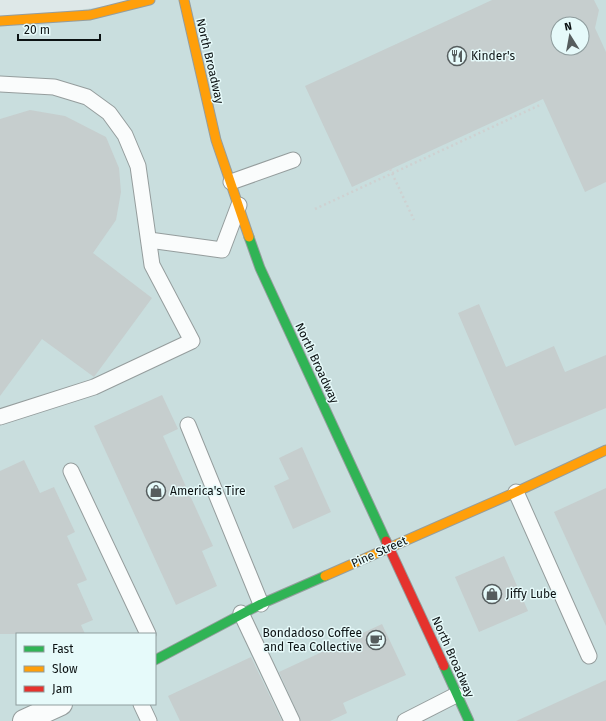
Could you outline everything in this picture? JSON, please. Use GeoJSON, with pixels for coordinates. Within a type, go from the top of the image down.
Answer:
{"type":"FeatureCollection","features":[{"type":"Feature","properties":{"kind":"street"},"geometry":{"type":"LineString","coordinates":[[0,21],[90,15],[150,0]]}},
{"type":"Feature","properties":{"kind":"street","name":"North Broadway"},"geometry":{"type":"LineString","coordinates":[[184,0],[216,140],[260,268],[390,548],[468,721]]}},
{"type":"Feature","properties":{"kind":"street"},"geometry":{"type":"LineString","coordinates":[[0,13],[21,20]]}},
{"type":"Feature","properties":{"kind":"street","name":"Pine Street"},"geometry":{"type":"LineString","coordinates":[[156,656],[260,604],[516,492],[606,450]]}},
{"type":"Feature","properties":{"kind":"street"},"geometry":{"type":"LineString","coordinates":[[24,721],[56,711]]}},
{"type":"Feature","properties":{"kind":"lane"},"geometry":{"type":"LineString","coordinates":[[0,84],[54,87],[87,97],[109,113],[125,135],[138,166],[152,265],[192,341],[94,387],[0,417]]}},
{"type":"Feature","properties":{"kind":"lane"},"geometry":{"type":"LineString","coordinates":[[230,182],[292,160]]}},
{"type":"Feature","properties":{"kind":"lane"},"geometry":{"type":"LineString","coordinates":[[149,240],[222,250],[239,205]]}},
{"type":"Feature","properties":{"kind":"lane"},"geometry":{"type":"LineString","coordinates":[[188,426],[260,604]]}},
{"type":"Feature","properties":{"kind":"lane"},"geometry":{"type":"LineString","coordinates":[[71,471],[148,633]]}},
{"type":"Feature","properties":{"kind":"lane"},"geometry":{"type":"LineString","coordinates":[[516,492],[589,656]]}},
{"type":"Feature","properties":{"kind":"lane"},"geometry":{"type":"LineString","coordinates":[[241,613],[292,721]]}},
{"type":"Feature","properties":{"kind":"lane"},"geometry":{"type":"LineString","coordinates":[[405,721],[456,695]]}},
{"type":"Feature","properties":{"kind":"lane"},"geometry":{"type":"LineString","coordinates":[[141,705],[149,721]]}},
{"type":"Feature","properties":{"kind":"path"},"geometry":{"type":"LineString","coordinates":[[315,209],[542,104]]}},
{"type":"Feature","properties":{"kind":"path"},"geometry":{"type":"LineString","coordinates":[[390,169],[414,220]]}},
{"type":"Feature","properties":{"kind":"shaded area"},"geometry":{"type":"Polygon","coordinates":[[[150,0],[606,0],[606,721],[0,721],[0,21],[150,0]]]}},
{"type":"Feature","properties":{"kind":"building"},"geometry":{"type":"Polygon","coordinates":[[[492,0],[594,0],[599,10],[595,28],[606,52],[606,182],[585,192],[543,99],[352,187],[305,86],[492,0]]]}},
{"type":"Feature","properties":{"kind":"building"},"geometry":{"type":"Polygon","coordinates":[[[30,110],[65,116],[106,137],[119,168],[121,192],[116,220],[93,253],[152,298],[94,377],[42,339],[0,396],[0,119],[30,110]]]}},
{"type":"Feature","properties":{"kind":"building"},"geometry":{"type":"Polygon","coordinates":[[[479,304],[506,367],[554,346],[565,372],[606,355],[606,408],[515,446],[458,313],[479,304]]]}},
{"type":"Feature","properties":{"kind":"building","name":"America's Tire"},"geometry":{"type":"Polygon","coordinates":[[[162,395],[178,429],[163,436],[213,546],[202,551],[217,586],[176,605],[94,426],[162,395]]]}},
{"type":"Feature","properties":{"kind":"building"},"geometry":{"type":"Polygon","coordinates":[[[302,447],[331,512],[293,529],[274,486],[289,479],[279,458],[302,447]]]}},
{"type":"Feature","properties":{"kind":"building"},"geometry":{"type":"Polygon","coordinates":[[[24,460],[40,493],[54,487],[75,532],[67,536],[87,580],[77,584],[93,620],[81,625],[85,633],[0,634],[0,471],[24,460]]]}},
{"type":"Feature","properties":{"kind":"building"},"geometry":{"type":"Polygon","coordinates":[[[606,488],[606,626],[554,512],[606,488]]]}},
{"type":"Feature","properties":{"kind":"building","name":"Jiffy Lube"},"geometry":{"type":"Polygon","coordinates":[[[504,556],[528,611],[479,632],[455,577],[504,556]]]}},
{"type":"Feature","properties":{"kind":"building"},"geometry":{"type":"Polygon","coordinates":[[[382,624],[406,675],[343,703],[347,713],[330,721],[301,721],[279,672],[382,624]]]}},
{"type":"Feature","properties":{"kind":"building"},"geometry":{"type":"Polygon","coordinates":[[[251,657],[282,721],[180,721],[168,696],[251,657]]]}},
{"type":"Feature","properties":{"kind":"building"},"geometry":{"type":"Polygon","coordinates":[[[606,680],[606,721],[516,721],[606,680]]]}},
{"type":"Feature","properties":{"kind":"traffic: fast"},"geometry":{"type":"LineString","coordinates":[[249,237],[260,268],[386,541]]}},
{"type":"Feature","properties":{"kind":"traffic: fast"},"geometry":{"type":"LineString","coordinates":[[156,659],[261,604],[325,576]]}},
{"type":"Feature","properties":{"kind":"traffic: fast"},"geometry":{"type":"LineString","coordinates":[[444,666],[469,721]]}},
{"type":"Feature","properties":{"kind":"traffic: slow"},"geometry":{"type":"LineString","coordinates":[[0,21],[90,15],[150,0]]}},
{"type":"Feature","properties":{"kind":"traffic: slow"},"geometry":{"type":"LineString","coordinates":[[184,0],[216,140],[249,237]]}},
{"type":"Feature","properties":{"kind":"traffic: slow"},"geometry":{"type":"LineString","coordinates":[[325,576],[516,492],[606,450]]}},
{"type":"Feature","properties":{"kind":"traffic: jam"},"geometry":{"type":"LineString","coordinates":[[386,541],[444,666]]}},
{"type":"Feature","properties":{"kind":"place","name":"Kinder's"},"geometry":{"type":"Point","coordinates":[457,56]}},
{"type":"Feature","properties":{"kind":"place","name":"America's Tire"},"geometry":{"type":"Point","coordinates":[156,491]}},
{"type":"Feature","properties":{"kind":"place","name":"Jiffy Lube"},"geometry":{"type":"Point","coordinates":[492,594]}},
{"type":"Feature","properties":{"kind":"place","name":"Bondadoso Coffee and Tea Collective"},"geometry":{"type":"Point","coordinates":[376,640]}}]}
